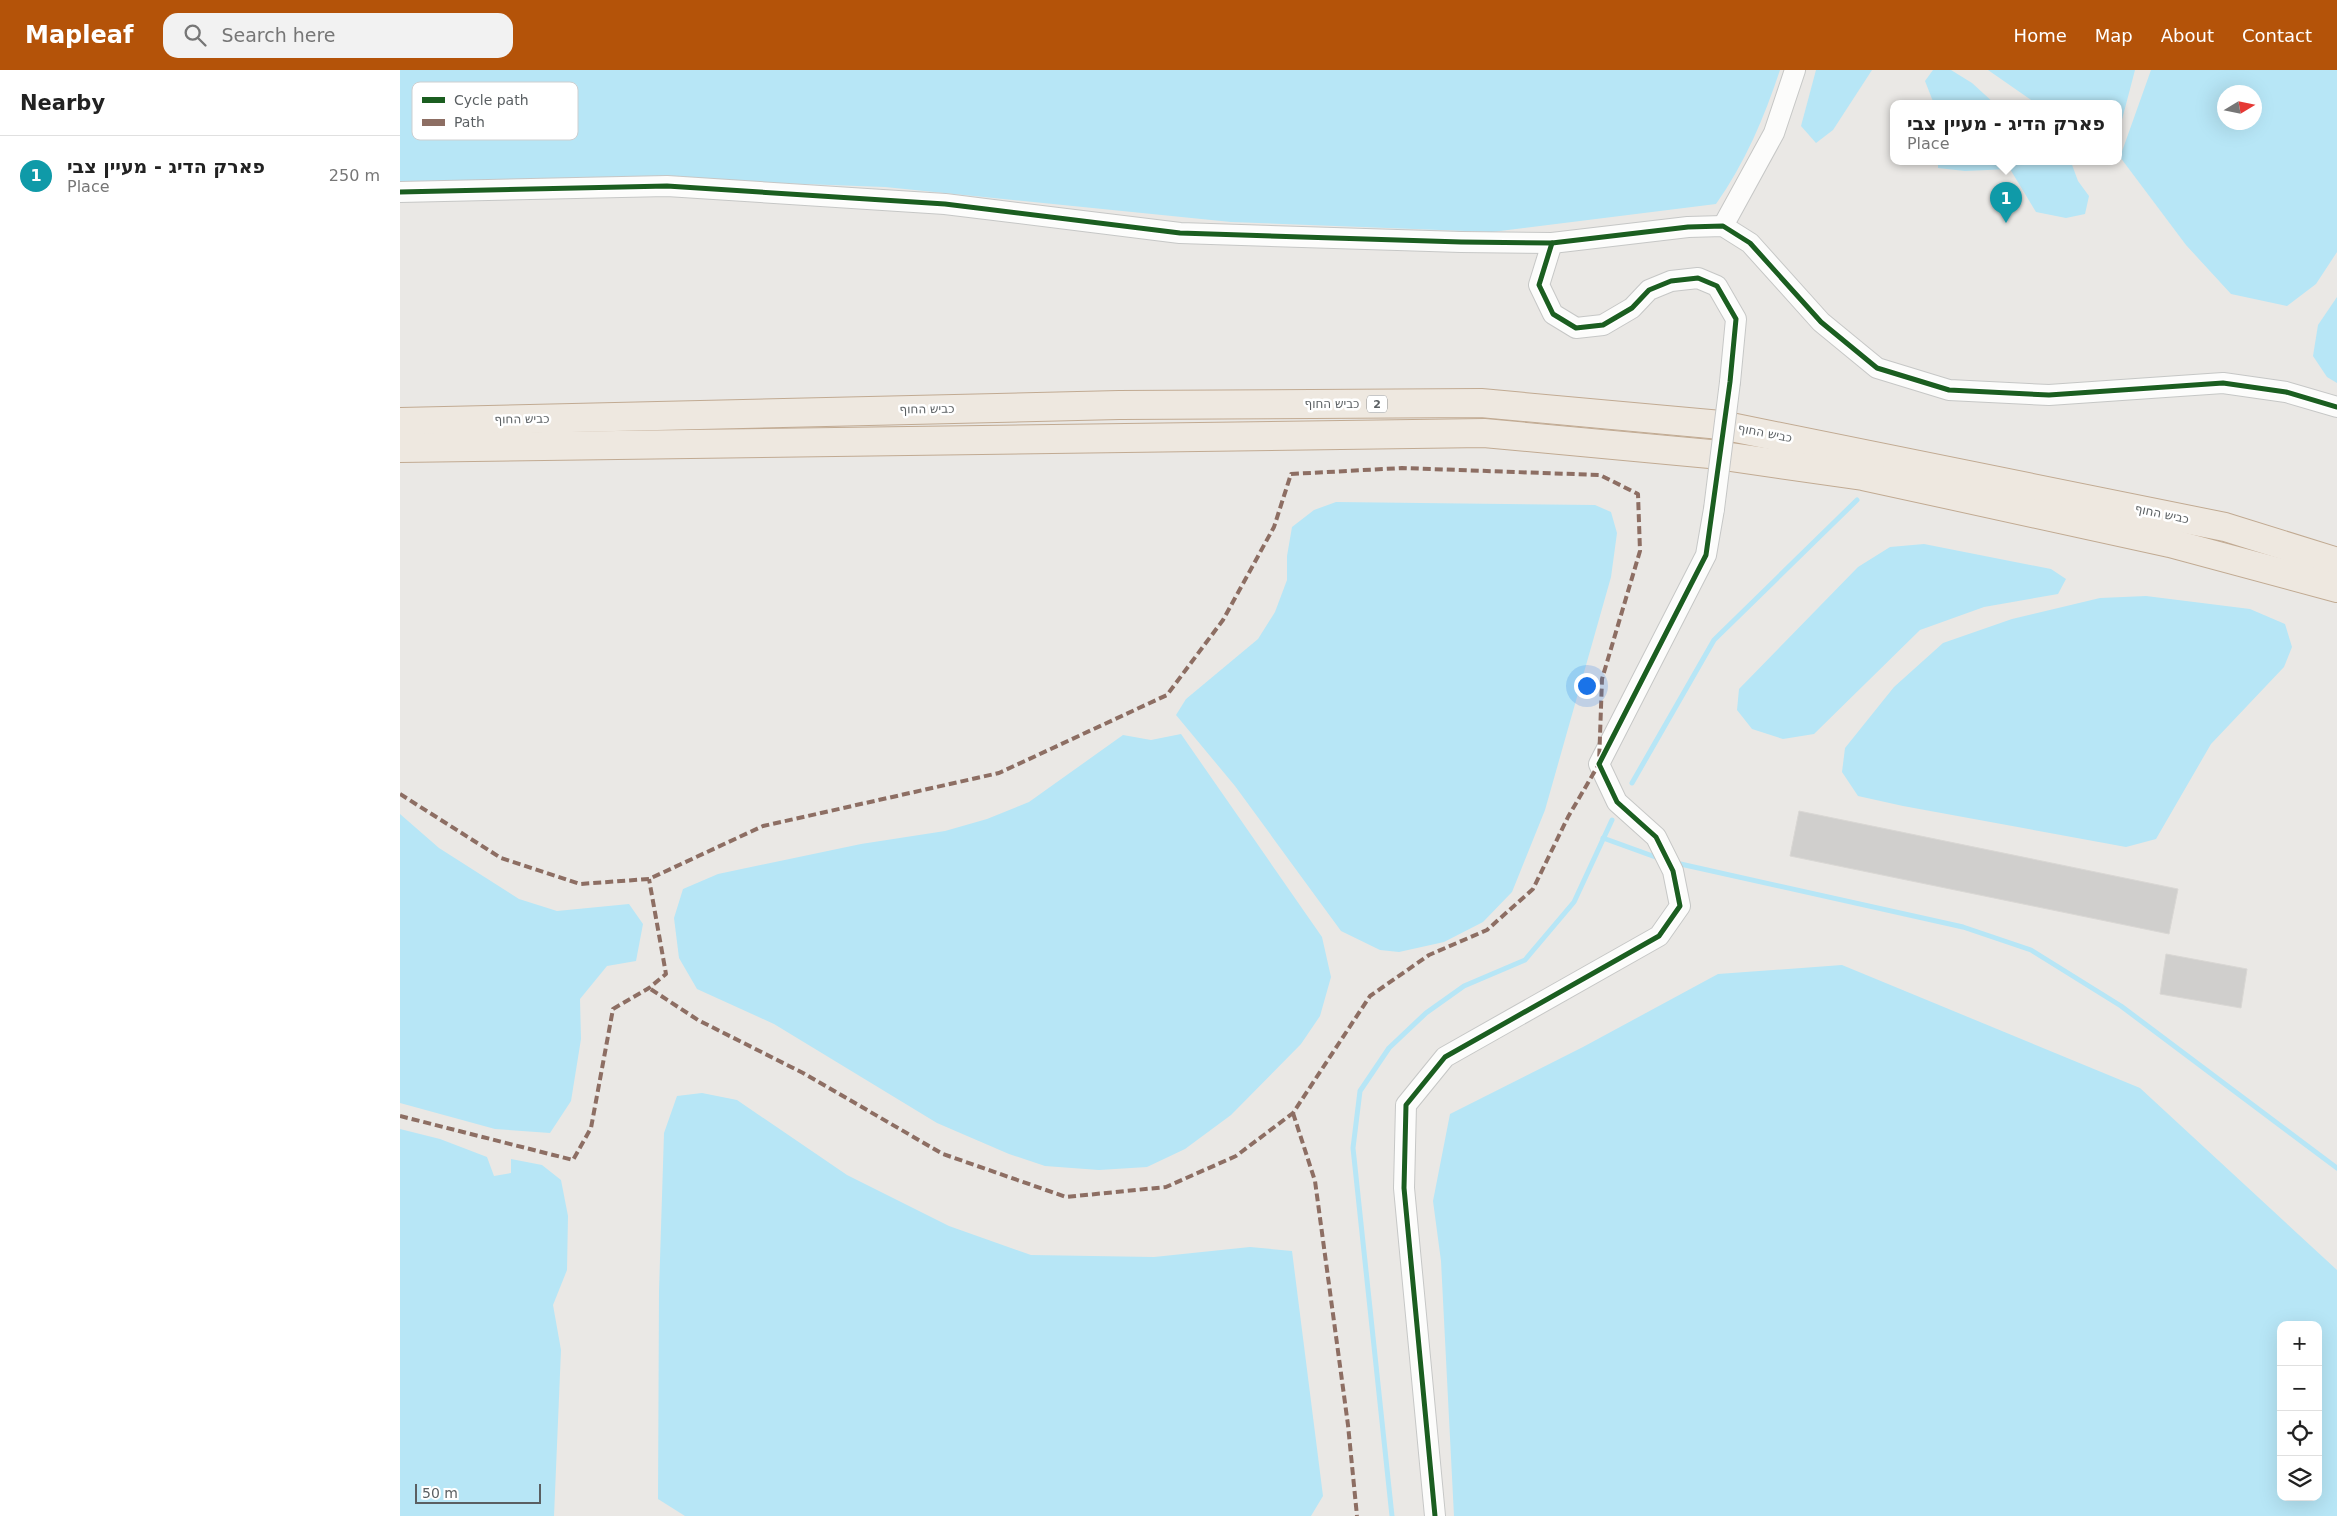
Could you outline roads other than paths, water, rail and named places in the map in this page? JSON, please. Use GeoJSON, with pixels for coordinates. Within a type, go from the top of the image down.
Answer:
{"type":"FeatureCollection","features":[{"type":"Feature","properties":{"kind":"highway","name":"כביש החוף"},"geometry":{"type":"LineString","coordinates":[[400,422],[1119,405],[1481,403],[1730,427],[2225,527],[2337,562]]}},
{"type":"Feature","properties":{"kind":"highway"},"geometry":{"type":"LineString","coordinates":[[400,448],[1484,433],[1710,454],[1863,476],[2170,543],[2337,588]]}},
{"type":"Feature","properties":{"kind":"street"},"geometry":{"type":"LineString","coordinates":[[1723,226],[1774,133],[1795,70]]}},
{"type":"Feature","properties":{"kind":"street"},"geometry":{"type":"LineString","coordinates":[[400,192],[667,186],[945,204],[1180,233],[1552,243],[1688,227],[1723,226],[1750,243],[1821,322],[1878,368],[1949,390],[2049,394],[2223,382],[2286,392],[2337,407]]}},
{"type":"Feature","properties":{"kind":"street"},"geometry":{"type":"LineString","coordinates":[[1435,1516],[1404,1188],[1406,1105],[1445,1057],[1659,936],[1680,906],[1673,871],[1656,837],[1617,802],[1599,764],[1706,555],[1714,509],[1736,319],[1717,286],[1698,278],[1671,281],[1649,290],[1632,308],[1604,324],[1576,328],[1553,314],[1539,285],[1552,243]]}},
{"type":"Feature","properties":{"kind":"water"},"geometry":{"type":"Polygon","coordinates":[[[400,70],[1780,70],[1753,140],[1736,173],[1716,204],[1492,232],[1231,222],[885,187],[665,179],[400,182],[400,70]]]}},
{"type":"Feature","properties":{"kind":"water"},"geometry":{"type":"Polygon","coordinates":[[[1816,70],[1872,70],[1833,130],[1816,143],[1801,126],[1816,70]]]}},
{"type":"Feature","properties":{"kind":"water"},"geometry":{"type":"Polygon","coordinates":[[[1933,70],[1951,70],[1972,83],[1991,100],[1932,100],[1925,81],[1933,70]]]}},
{"type":"Feature","properties":{"kind":"water"},"geometry":{"type":"Polygon","coordinates":[[[1988,70],[2135,70],[2122,120],[2122,100],[2031,100],[1988,70]]]}},
{"type":"Feature","properties":{"kind":"water"},"geometry":{"type":"Polygon","coordinates":[[[2151,70],[2337,70],[2337,252],[2316,284],[2287,306],[2231,294],[2186,245],[2122,160],[2122,151],[2151,70]]]}},
{"type":"Feature","properties":{"kind":"water"},"geometry":{"type":"Polygon","coordinates":[[[1938,165],[2072,165],[2078,181],[2089,196],[2085,214],[2066,218],[2036,212],[2010,169],[1965,171],[1938,168],[1938,165]]]}},
{"type":"Feature","properties":{"kind":"water"},"geometry":{"type":"Polygon","coordinates":[[[2337,297],[2337,383],[2327,377],[2313,356],[2318,325],[2337,297]]]}},
{"type":"Feature","properties":{"kind":"water"},"geometry":{"type":"Polygon","coordinates":[[[1336,502],[1595,505],[1611,512],[1617,533],[1611,577],[1545,810],[1512,892],[1483,922],[1444,942],[1399,952],[1380,950],[1341,931],[1235,786],[1176,715],[1186,699],[1258,639],[1275,612],[1287,580],[1287,556],[1292,527],[1314,510],[1336,502]]]}},
{"type":"Feature","properties":{"kind":"water"},"geometry":{"type":"Polygon","coordinates":[[[1924,544],[2051,569],[2066,579],[2058,594],[1984,607],[1920,630],[1814,734],[1783,739],[1752,729],[1737,710],[1739,689],[1858,567],[1890,547],[1924,544]]]}},
{"type":"Feature","properties":{"kind":"water"},"geometry":{"type":"Polygon","coordinates":[[[2146,596],[2250,609],[2285,624],[2292,647],[2284,667],[2211,744],[2156,839],[2126,847],[1903,806],[1858,796],[1842,772],[1845,748],[1894,687],[1943,643],[2012,619],[2100,598],[2146,596]]]}},
{"type":"Feature","properties":{"kind":"water"},"geometry":{"type":"Polygon","coordinates":[[[1181,734],[1322,937],[1331,977],[1320,1016],[1301,1044],[1231,1115],[1185,1149],[1147,1167],[1099,1170],[1045,1166],[1009,1154],[937,1123],[774,1024],[697,989],[679,958],[674,918],[683,889],[718,874],[861,844],[945,831],[987,819],[1029,802],[1123,735],[1151,740],[1181,734]]]}},
{"type":"Feature","properties":{"kind":"water"},"geometry":{"type":"Polygon","coordinates":[[[400,814],[439,848],[519,899],[557,911],[629,904],[643,924],[636,961],[607,966],[580,999],[581,1039],[571,1101],[550,1133],[495,1129],[400,1103],[400,814]]]}},
{"type":"Feature","properties":{"kind":"water"},"geometry":{"type":"Polygon","coordinates":[[[1842,965],[2140,1088],[2337,1270],[2337,1516],[1454,1516],[1441,1261],[1433,1201],[1450,1114],[1583,1047],[1718,974],[1842,965]]]}},
{"type":"Feature","properties":{"kind":"water"},"geometry":{"type":"Polygon","coordinates":[[[702,1093],[737,1100],[847,1175],[949,1226],[1031,1255],[1154,1257],[1250,1247],[1292,1251],[1323,1496],[1311,1516],[685,1516],[658,1499],[659,1291],[664,1133],[677,1096],[702,1093]]]}},
{"type":"Feature","properties":{"kind":"water"},"geometry":{"type":"Polygon","coordinates":[[[400,1129],[440,1139],[487,1157],[494,1176],[511,1173],[511,1159],[542,1165],[561,1180],[568,1216],[567,1270],[553,1305],[561,1350],[554,1516],[400,1516],[400,1129]]]}},
{"type":"Feature","properties":{"kind":"waterway"},"geometry":{"type":"LineString","coordinates":[[1632,783],[1714,640],[1857,500]]}},
{"type":"Feature","properties":{"kind":"waterway"},"geometry":{"type":"LineString","coordinates":[[1392,1516],[1353,1148],[1360,1091],[1389,1048],[1426,1013],[1464,986],[1525,960],[1574,902],[1612,820]]}},
{"type":"Feature","properties":{"kind":"waterway"},"geometry":{"type":"LineString","coordinates":[[1603,838],[1661,859]]}},
{"type":"Feature","properties":{"kind":"waterway"},"geometry":{"type":"LineString","coordinates":[[1676,863],[1963,927],[2031,950],[2121,1006],[2337,1168]]}},
{"type":"Feature","properties":{"kind":"place","name":"פארק הדיג - מעיין צבי"},"geometry":{"type":"Point","coordinates":[2006,223]}}]}
